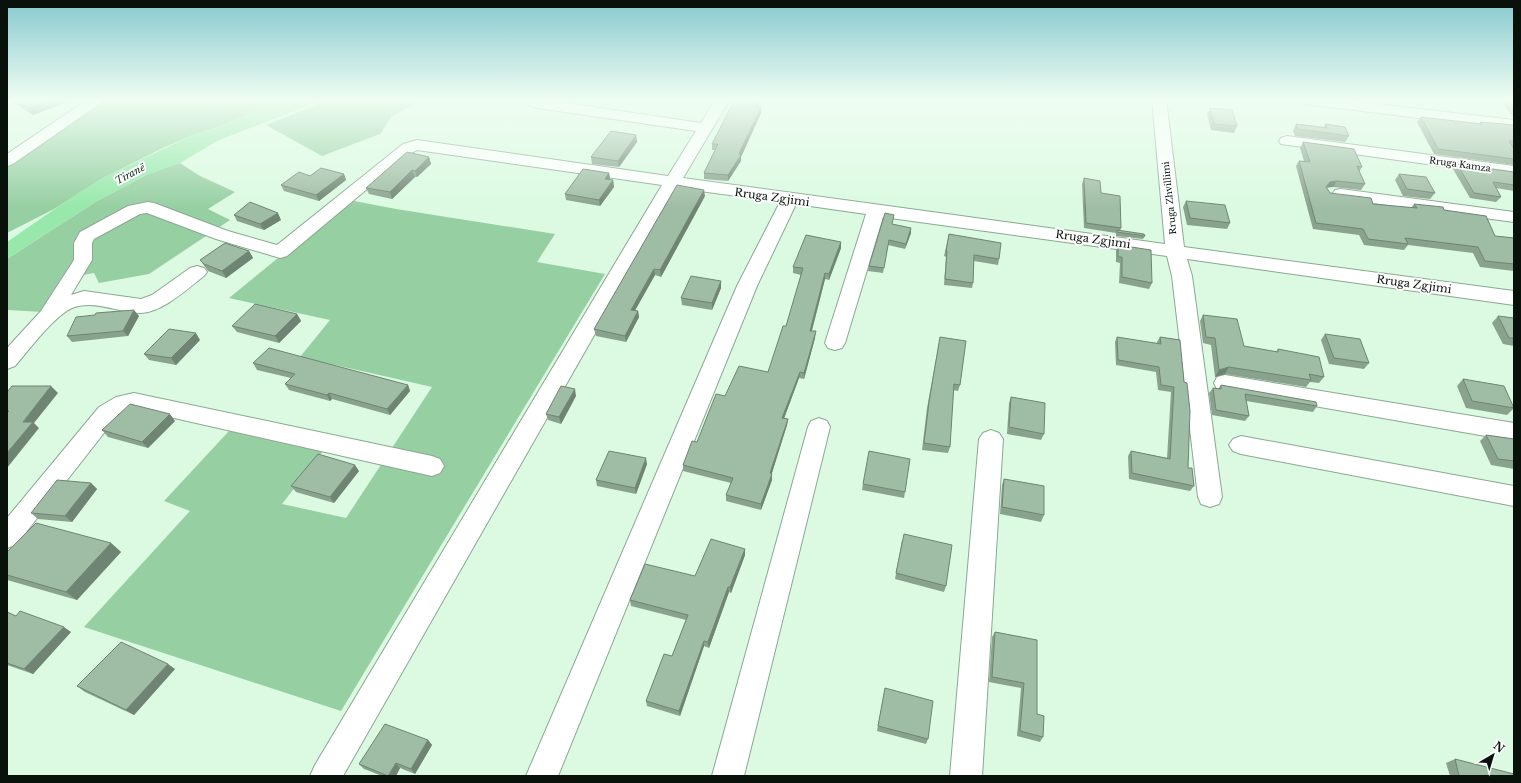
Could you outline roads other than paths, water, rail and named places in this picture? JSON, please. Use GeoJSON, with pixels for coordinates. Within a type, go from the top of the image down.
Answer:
{"type":"FeatureCollection","features":[{"type":"Feature","properties":{"kind":"street"},"geometry":{"type":"LineString","coordinates":[[7,161],[44,136]]}},
{"type":"Feature","properties":{"kind":"street"},"geometry":{"type":"LineString","coordinates":[[326,776],[700,136]]}},
{"type":"Feature","properties":{"kind":"street","name":"Rruga Zhvillimi"},"geometry":{"type":"LineString","coordinates":[[1163,136],[1175,250],[1182,276],[1210,497]]}},
{"type":"Feature","properties":{"kind":"street","name":"Rruga Kamza"},"geometry":{"type":"LineString","coordinates":[[1287,141],[1514,171]]}},
{"type":"Feature","properties":{"kind":"street","name":"Rruga Zgjimi"},"geometry":{"type":"LineString","coordinates":[[48,316],[83,260],[83,243],[86,236],[134,210],[148,207],[222,235],[280,252],[403,151],[418,145],[672,183],[1175,250],[1514,298]]}},
{"type":"Feature","properties":{"kind":"street"},"geometry":{"type":"LineString","coordinates":[[1334,193],[1514,217]]}},
{"type":"Feature","properties":{"kind":"street"},"geometry":{"type":"LineString","coordinates":[[542,776],[747,286],[790,199]]}},
{"type":"Feature","properties":{"kind":"street"},"geometry":{"type":"LineString","coordinates":[[835,343],[876,211]]}},
{"type":"Feature","properties":{"kind":"street"},"geometry":{"type":"LineString","coordinates":[[7,361],[48,316],[64,304],[84,298],[142,306],[159,300],[197,272]]}},
{"type":"Feature","properties":{"kind":"street"},"geometry":{"type":"LineString","coordinates":[[1226,383],[1514,432]]}},
{"type":"Feature","properties":{"kind":"street"},"geometry":{"type":"LineString","coordinates":[[7,537],[107,413],[116,407],[129,402],[141,403],[432,466]]}},
{"type":"Feature","properties":{"kind":"street"},"geometry":{"type":"LineString","coordinates":[[728,776],[819,427]]}},
{"type":"Feature","properties":{"kind":"street"},"geometry":{"type":"LineString","coordinates":[[966,776],[991,439]]}},
{"type":"Feature","properties":{"kind":"street"},"geometry":{"type":"LineString","coordinates":[[1241,445],[1514,496]]}},
{"type":"Feature","properties":{"kind":"water","name":"Tiranë"},"geometry":{"type":"Polygon","coordinates":[[[190,136],[231,136],[219,140],[180,163],[148,174],[97,201],[7,259],[7,242],[75,195],[103,178],[190,136]]]}}]}
